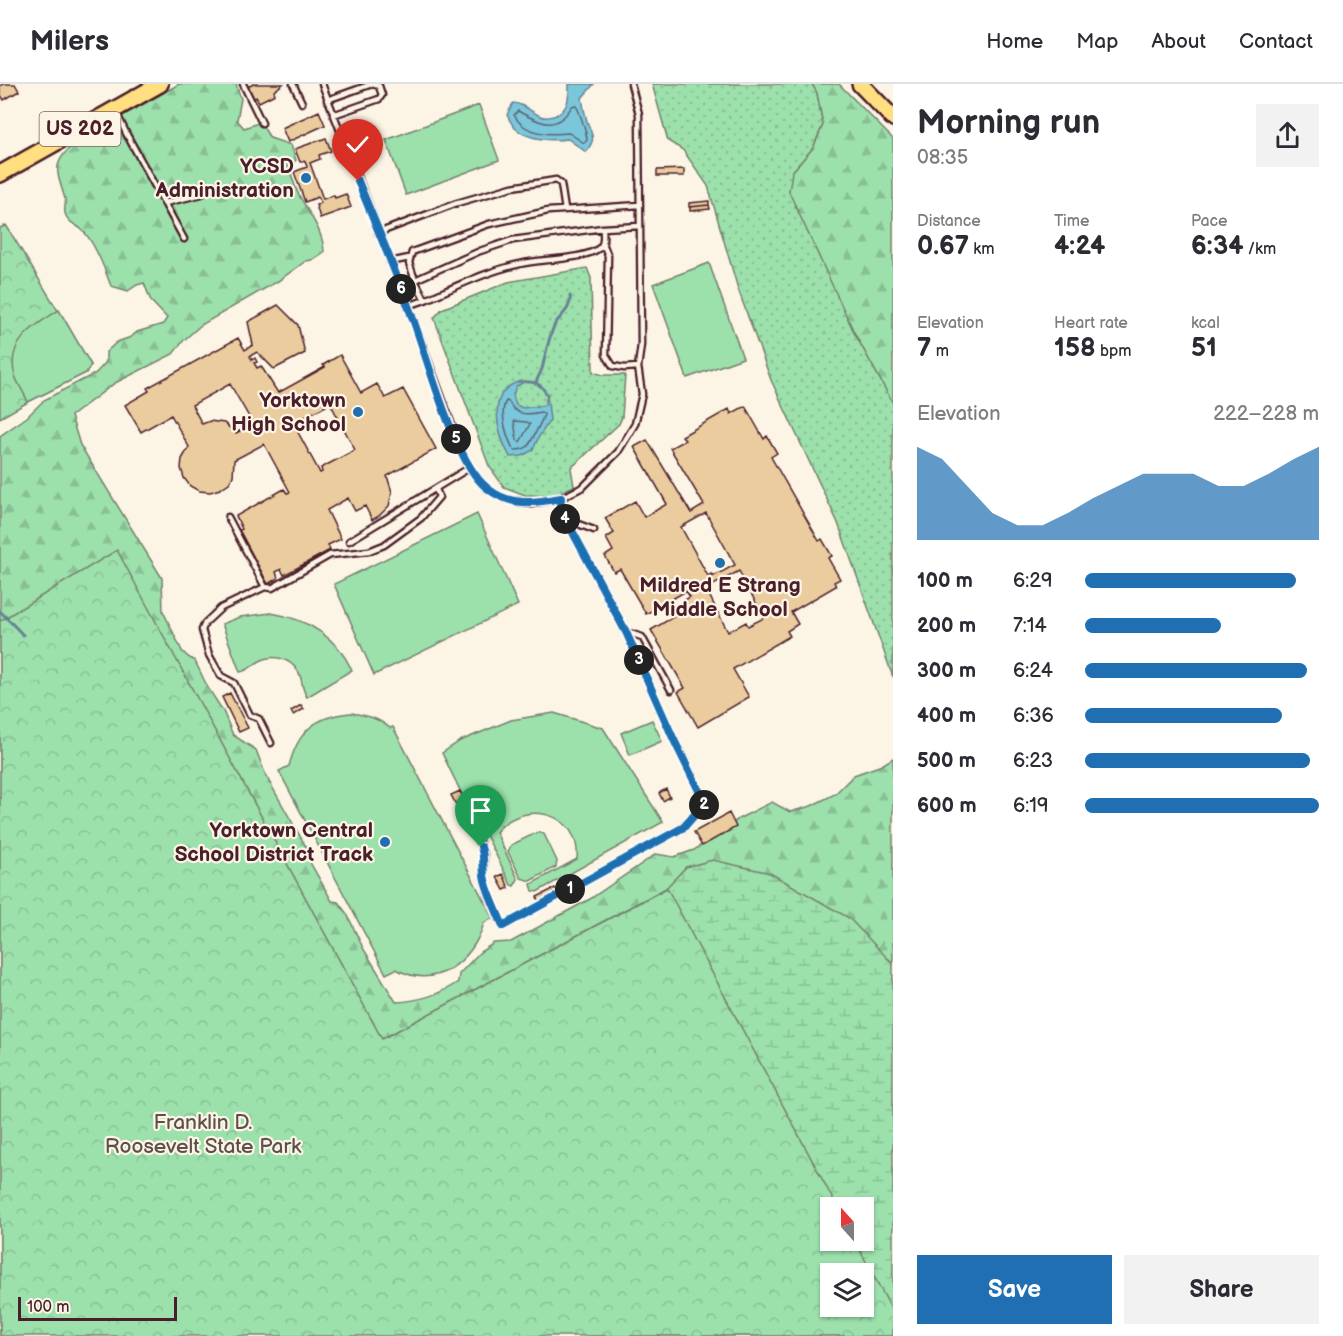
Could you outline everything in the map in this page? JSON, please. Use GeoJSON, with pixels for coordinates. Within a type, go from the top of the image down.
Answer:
{"type":"FeatureCollection","features":[{"type":"Feature","properties":{"kind":"highway","name":"US 202"},"geometry":{"type":"LineString","coordinates":[[0,174],[160,84]]}},
{"type":"Feature","properties":{"kind":"highway"},"geometry":{"type":"LineString","coordinates":[[860,84],[893,118]]}},
{"type":"Feature","properties":{"kind":"lane"},"geometry":{"type":"LineString","coordinates":[[243,84],[262,123]]}},
{"type":"Feature","properties":{"kind":"lane"},"geometry":{"type":"LineString","coordinates":[[293,84],[302,103]]}},
{"type":"Feature","properties":{"kind":"lane"},"geometry":{"type":"LineString","coordinates":[[322,84],[413,319],[453,433],[469,468],[486,488],[505,499],[532,504],[561,498],[583,487],[618,452],[635,424],[642,394],[638,367],[641,345],[639,114],[631,84]]}},
{"type":"Feature","properties":{"kind":"lane"},"geometry":{"type":"LineString","coordinates":[[327,100],[372,84],[379,86],[382,94],[379,99],[333,115]]}},
{"type":"Feature","properties":{"kind":"lane"},"geometry":{"type":"LineString","coordinates":[[114,110],[184,238]]}},
{"type":"Feature","properties":{"kind":"lane"},"geometry":{"type":"LineString","coordinates":[[378,233],[457,203],[512,187],[556,180],[561,184],[565,210]]}},
{"type":"Feature","properties":{"kind":"lane"},"geometry":{"type":"LineString","coordinates":[[165,203],[202,194]]}},
{"type":"Feature","properties":{"kind":"lane"},"geometry":{"type":"LineString","coordinates":[[424,300],[409,263],[412,252],[489,224],[548,211],[640,205]]}},
{"type":"Feature","properties":{"kind":"lane"},"geometry":{"type":"LineString","coordinates":[[400,286],[480,251],[513,240],[603,228],[640,226]]}},
{"type":"Feature","properties":{"kind":"lane"},"geometry":{"type":"LineString","coordinates":[[603,228],[603,243],[608,256],[606,355],[613,366],[638,367]]}},
{"type":"Feature","properties":{"kind":"lane"},"geometry":{"type":"LineString","coordinates":[[408,306],[519,264],[587,254],[599,249],[603,243]]}},
{"type":"Feature","properties":{"kind":"lane"},"geometry":{"type":"LineString","coordinates":[[390,262],[409,258]]}},
{"type":"Feature","properties":{"kind":"lane"},"geometry":{"type":"LineString","coordinates":[[349,541],[469,468]]}},
{"type":"Feature","properties":{"kind":"lane"},"geometry":{"type":"LineString","coordinates":[[271,743],[260,719],[250,715],[234,683],[221,676],[208,655],[202,630],[205,622],[221,608],[265,587],[272,588],[330,555],[369,551],[384,545],[421,518],[439,497],[436,489]]}},
{"type":"Feature","properties":{"kind":"lane"},"geometry":{"type":"LineString","coordinates":[[467,814],[484,854],[484,878],[490,899],[503,926],[684,827],[705,803],[626,632],[565,519],[560,508],[561,498]]}},
{"type":"Feature","properties":{"kind":"lane"},"geometry":{"type":"LineString","coordinates":[[228,517],[265,587]]}},
{"type":"Feature","properties":{"kind":"lane"},"geometry":{"type":"LineString","coordinates":[[565,519],[594,530]]}},
{"type":"Feature","properties":{"kind":"lane"},"geometry":{"type":"LineString","coordinates":[[626,632],[642,637],[671,690]]}},
{"type":"Feature","properties":{"kind":"green space"},"geometry":{"type":"Polygon","coordinates":[[[179,84],[236,84],[241,99],[237,120],[244,128],[258,123],[262,125],[270,138],[291,145],[296,160],[289,167],[293,181],[318,229],[324,252],[201,325],[184,340],[173,354],[115,383],[71,416],[80,445],[162,578],[163,611],[182,651],[195,661],[208,688],[223,711],[233,735],[256,750],[266,776],[309,852],[311,864],[332,901],[338,902],[347,914],[363,948],[396,1002],[428,996],[451,987],[458,982],[459,974],[480,952],[494,943],[511,942],[590,899],[656,854],[674,857],[694,850],[740,818],[772,802],[790,812],[811,806],[835,794],[854,775],[882,765],[893,758],[893,964],[889,959],[686,867],[667,888],[0,1336],[0,436],[27,417],[44,400],[96,373],[106,362],[106,352],[117,342],[137,332],[163,324],[167,318],[151,301],[144,283],[128,291],[111,286],[90,240],[66,216],[65,199],[58,168],[62,156],[76,142],[179,84]]]}},
{"type":"Feature","properties":{"kind":"green space"},"geometry":{"type":"Polygon","coordinates":[[[652,84],[812,84],[817,93],[823,125],[813,148],[792,172],[854,332],[893,403],[893,677],[838,523],[771,380],[738,289],[708,186],[683,150],[668,141],[652,84]]]}},
{"type":"Feature","properties":{"kind":"green space"},"geometry":{"type":"Polygon","coordinates":[[[812,84],[839,84],[893,139],[893,403],[854,332],[789,192],[792,172],[813,148],[823,125],[817,93],[812,84]]]}},
{"type":"Feature","properties":{"kind":"green space"},"geometry":{"type":"Polygon","coordinates":[[[479,105],[499,160],[406,195],[386,140],[479,105]]]}},
{"type":"Feature","properties":{"kind":"green space"},"geometry":{"type":"Polygon","coordinates":[[[6,225],[91,365],[86,373],[0,418],[0,228],[6,225]]]}},
{"type":"Feature","properties":{"kind":"green space"},"geometry":{"type":"Polygon","coordinates":[[[709,263],[743,358],[687,378],[653,284],[709,263]]]}},
{"type":"Feature","properties":{"kind":"green space"},"geometry":{"type":"Polygon","coordinates":[[[587,268],[591,278],[593,372],[603,375],[625,375],[622,417],[619,424],[571,468],[574,486],[552,496],[525,495],[504,487],[489,466],[434,318],[442,309],[508,282],[587,268]]]}},
{"type":"Feature","properties":{"kind":"green space"},"geometry":{"type":"Polygon","coordinates":[[[59,310],[91,365],[86,373],[28,402],[15,376],[14,353],[24,336],[59,310]]]}},
{"type":"Feature","properties":{"kind":"green space"},"geometry":{"type":"Polygon","coordinates":[[[477,514],[518,605],[374,675],[334,584],[477,514]]]}},
{"type":"Feature","properties":{"kind":"green space","name":"Franklin D. Roosevelt State Park"},"geometry":{"type":"Polygon","coordinates":[[[117,550],[382,1039],[667,888],[832,1197],[820,1197],[820,1251],[860,1251],[867,1263],[820,1263],[820,1317],[874,1317],[874,1276],[893,1312],[893,1336],[0,1336],[0,621],[117,550]]]}},
{"type":"Feature","properties":{"kind":"green space"},"geometry":{"type":"Polygon","coordinates":[[[271,613],[297,620],[319,631],[338,648],[352,670],[307,697],[298,671],[290,663],[280,658],[265,659],[240,672],[222,624],[240,617],[271,613]]]}},
{"type":"Feature","properties":{"kind":"green space"},"geometry":{"type":"Polygon","coordinates":[[[19,642],[348,989],[382,1039],[666,888],[686,867],[713,860],[770,873],[849,918],[893,964],[893,1336],[588,1336],[19,642]]]}},
{"type":"Feature","properties":{"kind":"green space","name":"Yorktown Central School District Track"},"geometry":{"type":"Polygon","coordinates":[[[351,713],[372,718],[390,728],[393,727],[493,918],[484,923],[479,937],[462,960],[451,969],[439,974],[411,975],[396,969],[386,974],[279,771],[289,766],[297,743],[310,728],[327,718],[351,713]]]}},
{"type":"Feature","properties":{"kind":"green space"},"geometry":{"type":"Polygon","coordinates":[[[554,713],[603,728],[663,822],[537,892],[533,891],[531,884],[577,859],[576,843],[570,830],[561,821],[548,815],[535,813],[521,815],[508,821],[496,832],[518,879],[514,886],[511,885],[482,827],[471,813],[442,753],[460,741],[511,720],[554,713]]]}},
{"type":"Feature","properties":{"kind":"green space"},"geometry":{"type":"Polygon","coordinates":[[[652,720],[662,741],[630,755],[621,733],[652,720]]]}},
{"type":"Feature","properties":{"kind":"green space"},"geometry":{"type":"Polygon","coordinates":[[[538,832],[544,834],[557,861],[556,867],[530,881],[521,878],[508,852],[511,845],[538,832]]]}},
{"type":"Feature","properties":{"kind":"water"},"geometry":{"type":"Polygon","coordinates":[[[569,84],[594,84],[582,98],[592,137],[592,143],[586,152],[568,139],[547,140],[526,135],[515,128],[507,115],[513,103],[539,116],[551,117],[558,114],[566,105],[569,84]]]}},
{"type":"Feature","properties":{"kind":"water"},"geometry":{"type":"Polygon","coordinates":[[[521,381],[521,384],[516,386],[513,395],[516,405],[523,408],[545,405],[547,395],[550,420],[533,450],[522,456],[510,457],[498,425],[498,403],[502,393],[521,381]]]}},
{"type":"Feature","properties":{"kind":"building"},"geometry":{"type":"Polygon","coordinates":[[[15,84],[19,91],[4,100],[0,94],[0,86],[15,84]]]}},
{"type":"Feature","properties":{"kind":"building"},"geometry":{"type":"Polygon","coordinates":[[[254,84],[283,84],[274,91],[275,94],[259,102],[256,97],[253,99],[247,87],[254,84]]]}},
{"type":"Feature","properties":{"kind":"building"},"geometry":{"type":"Polygon","coordinates":[[[319,111],[325,125],[288,142],[282,128],[319,111]]]}},
{"type":"Feature","properties":{"kind":"building","name":"YCSD Administration"},"geometry":{"type":"Polygon","coordinates":[[[326,138],[331,151],[319,155],[320,159],[310,163],[323,199],[346,194],[351,207],[320,218],[316,205],[321,203],[318,197],[305,202],[294,172],[307,167],[305,161],[300,162],[295,149],[326,138]]]}},
{"type":"Feature","properties":{"kind":"building"},"geometry":{"type":"Polygon","coordinates":[[[684,169],[684,176],[657,176],[657,170],[684,169]]]}},
{"type":"Feature","properties":{"kind":"building"},"geometry":{"type":"Polygon","coordinates":[[[709,201],[709,205],[689,207],[689,203],[709,201]]]}},
{"type":"Feature","properties":{"kind":"building"},"geometry":{"type":"Polygon","coordinates":[[[709,205],[710,209],[690,211],[690,207],[709,205]]]}},
{"type":"Feature","properties":{"kind":"building","name":"Yorktown High School"},"geometry":{"type":"Polygon","coordinates":[[[278,305],[298,325],[305,353],[274,369],[257,352],[250,356],[252,360],[255,358],[257,362],[254,363],[257,368],[261,366],[278,393],[325,367],[323,365],[340,355],[361,393],[377,384],[385,398],[403,389],[436,449],[387,476],[392,492],[389,506],[372,520],[365,506],[355,511],[348,498],[327,510],[341,539],[328,545],[330,550],[284,575],[281,569],[276,572],[278,578],[268,584],[239,530],[242,529],[236,516],[284,489],[287,493],[290,492],[264,444],[234,460],[233,476],[229,483],[210,492],[199,491],[190,486],[184,478],[181,468],[182,459],[189,447],[171,415],[141,432],[125,405],[149,391],[147,388],[238,338],[245,350],[253,345],[248,322],[278,305]],[[230,384],[192,405],[202,424],[210,421],[224,423],[236,433],[253,424],[230,384]],[[328,399],[323,402],[326,406],[293,423],[320,473],[321,468],[355,450],[328,399]]]}},
{"type":"Feature","properties":{"kind":"building","name":"Mildred E Strang Middle School"},"geometry":{"type":"Polygon","coordinates":[[[745,406],[764,439],[767,436],[777,453],[771,457],[819,541],[822,539],[832,556],[828,558],[840,579],[834,582],[836,586],[791,612],[798,624],[787,631],[790,636],[733,669],[749,697],[698,727],[678,692],[685,688],[651,630],[687,609],[683,601],[690,597],[686,591],[646,614],[620,569],[614,572],[605,556],[613,551],[606,538],[614,533],[605,518],[635,501],[644,517],[667,504],[634,447],[647,440],[691,513],[704,505],[670,448],[685,440],[682,436],[729,409],[731,414],[745,406]],[[706,513],[681,527],[708,576],[711,574],[712,577],[735,565],[706,513]],[[739,571],[706,589],[728,632],[746,622],[748,626],[764,618],[739,571]]]}},
{"type":"Feature","properties":{"kind":"building"},"geometry":{"type":"Polygon","coordinates":[[[230,693],[248,728],[239,732],[222,697],[230,693]]]}},
{"type":"Feature","properties":{"kind":"building"},"geometry":{"type":"Polygon","coordinates":[[[301,705],[304,709],[293,715],[291,711],[301,705]]]}},
{"type":"Feature","properties":{"kind":"building"},"geometry":{"type":"Polygon","coordinates":[[[666,789],[670,797],[663,801],[659,793],[666,789]]]}},
{"type":"Feature","properties":{"kind":"building"},"geometry":{"type":"Polygon","coordinates":[[[460,791],[468,808],[460,812],[451,795],[460,791]]]}},
{"type":"Feature","properties":{"kind":"building"},"geometry":{"type":"Polygon","coordinates":[[[729,813],[736,827],[702,846],[694,832],[729,813]]]}},
{"type":"Feature","properties":{"kind":"building"},"geometry":{"type":"Polygon","coordinates":[[[503,874],[509,888],[504,890],[497,877],[503,874]]]}},
{"type":"Feature","properties":{"kind":"building"},"geometry":{"type":"Polygon","coordinates":[[[555,888],[558,894],[541,903],[537,897],[555,888]]]}},
{"type":"Feature","properties":{"kind":"waterway"},"geometry":{"type":"LineString","coordinates":[[536,382],[553,329],[568,308],[570,296]]}},
{"type":"Feature","properties":{"kind":"waterway"},"geometry":{"type":"LineString","coordinates":[[521,382],[537,384],[547,395]]}},
{"type":"Feature","properties":{"kind":"waterway"},"geometry":{"type":"LineString","coordinates":[[0,611],[23,635]]}},
{"type":"Feature","properties":{"kind":"place","name":"YCSD Administration"},"geometry":{"type":"Point","coordinates":[306,178]}},
{"type":"Feature","properties":{"kind":"place","name":"Yorktown High School"},"geometry":{"type":"Point","coordinates":[358,412]}},
{"type":"Feature","properties":{"kind":"place","name":"Mildred E Strang Middle School"},"geometry":{"type":"Point","coordinates":[720,563]}},
{"type":"Feature","properties":{"kind":"place","name":"Yorktown Central School District Track"},"geometry":{"type":"Point","coordinates":[385,842]}},
{"type":"Feature","properties":{"kind":"route"},"geometry":{"type":"LineString","coordinates":[[358,181],[413,319],[453,433],[469,468],[486,488],[505,499],[532,504],[561,498],[560,508],[626,632],[705,803],[684,827],[503,926],[490,899],[484,878],[484,854],[481,847]]}}]}
